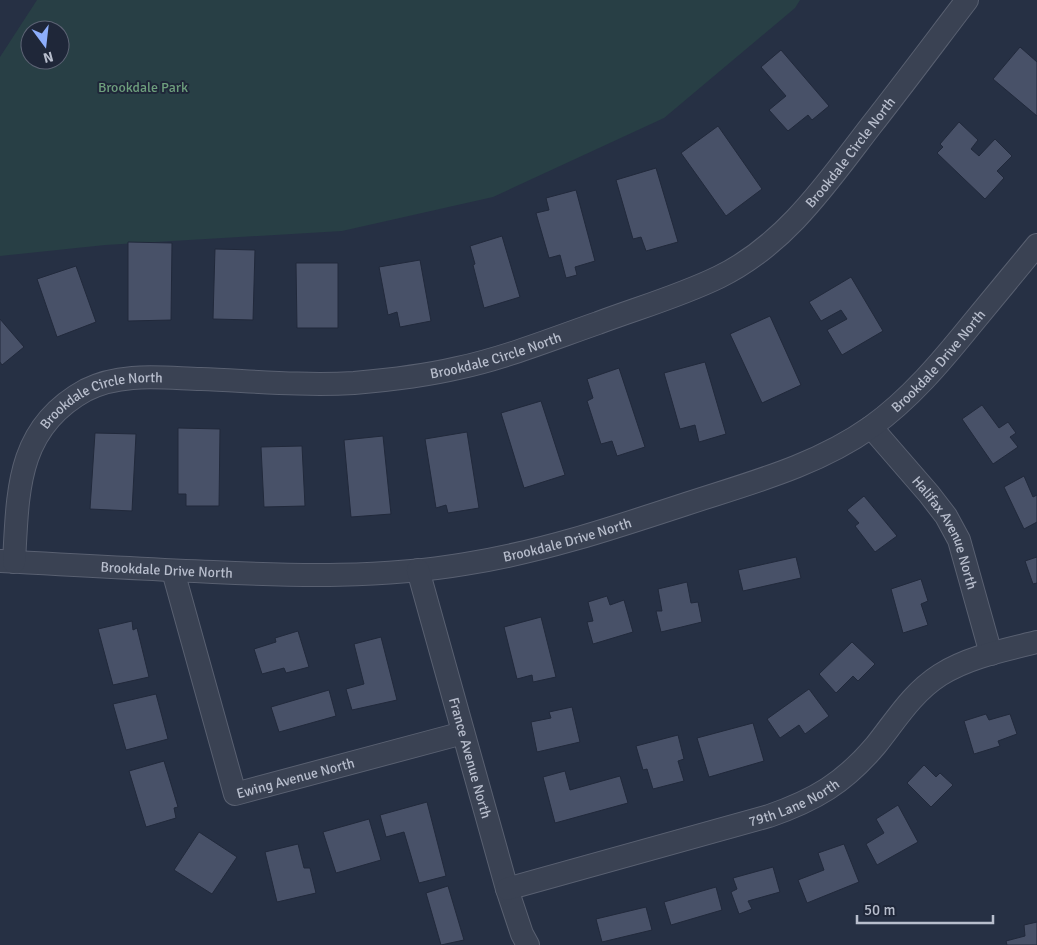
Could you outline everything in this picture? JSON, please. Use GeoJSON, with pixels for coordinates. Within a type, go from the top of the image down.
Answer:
{"type":"FeatureCollection","features":[{"type":"Feature","properties":{"kind":"street","name":"Brookdale Circle North"},"geometry":{"type":"LineString","coordinates":[[7,561],[20,482],[28,454],[43,427],[63,406],[87,390],[115,380],[143,377],[307,384],[359,382],[422,375],[459,368],[511,353],[679,295],[722,276],[762,250],[798,218],[967,0]]}},
{"type":"Feature","properties":{"kind":"street","name":"Brookdale Drive North"},"geometry":{"type":"LineString","coordinates":[[7,561],[280,576],[341,576],[462,565],[522,554],[581,538],[787,471],[831,451],[871,427],[910,395],[943,360],[1037,245]]}},
{"type":"Feature","properties":{"kind":"street","name":"Halifax Avenue North"},"geometry":{"type":"LineString","coordinates":[[871,427],[929,494],[946,516],[959,540],[991,654]]}},
{"type":"Feature","properties":{"kind":"street","name":"France Avenue North"},"geometry":{"type":"LineString","coordinates":[[418,570],[507,889],[522,934],[528,945]]}},
{"type":"Feature","properties":{"kind":"street","name":"Ewing Avenue North"},"geometry":{"type":"LineString","coordinates":[[173,571],[235,794],[463,733]]}},
{"type":"Feature","properties":{"kind":"street","name":"79th Lane North"},"geometry":{"type":"LineString","coordinates":[[507,889],[799,806],[829,790],[854,770],[916,693],[940,675],[969,661],[1037,642]]}},
{"type":"Feature","properties":{"kind":"green space","name":"Brookdale Park"},"geometry":{"type":"Polygon","coordinates":[[[37,0],[800,0],[795,8],[664,118],[493,197],[342,231],[105,245],[0,256],[0,57],[20,26],[20,70],[70,70],[70,20],[24,20],[37,0]]]}},
{"type":"Feature","properties":{"kind":"building"},"geometry":{"type":"Polygon","coordinates":[[[1020,47],[1037,62],[1037,116],[993,79],[1020,47]]]}},
{"type":"Feature","properties":{"kind":"building"},"geometry":{"type":"Polygon","coordinates":[[[781,50],[829,106],[812,120],[808,115],[788,131],[769,110],[786,96],[761,67],[781,50]]]}},
{"type":"Feature","properties":{"kind":"building"},"geometry":{"type":"Polygon","coordinates":[[[959,122],[978,140],[971,149],[979,156],[995,139],[1012,156],[997,171],[1004,178],[985,199],[937,153],[943,147],[940,144],[959,122]]]}},
{"type":"Feature","properties":{"kind":"building"},"geometry":{"type":"Polygon","coordinates":[[[718,126],[762,189],[726,216],[681,153],[718,126]]]}},
{"type":"Feature","properties":{"kind":"building"},"geometry":{"type":"Polygon","coordinates":[[[656,168],[678,242],[646,251],[641,237],[633,239],[616,180],[656,168]]]}},
{"type":"Feature","properties":{"kind":"building"},"geometry":{"type":"Polygon","coordinates":[[[576,190],[595,261],[575,267],[577,275],[566,278],[560,255],[549,258],[536,213],[549,210],[546,198],[576,190]]]}},
{"type":"Feature","properties":{"kind":"building"},"geometry":{"type":"Polygon","coordinates":[[[502,236],[520,297],[484,308],[470,246],[502,236]]]}},
{"type":"Feature","properties":{"kind":"building"},"geometry":{"type":"Polygon","coordinates":[[[128,242],[172,243],[171,320],[128,321],[128,242]]]}},
{"type":"Feature","properties":{"kind":"building"},"geometry":{"type":"Polygon","coordinates":[[[215,249],[255,250],[253,320],[213,319],[215,249]]]}},
{"type":"Feature","properties":{"kind":"building"},"geometry":{"type":"Polygon","coordinates":[[[420,260],[431,321],[400,327],[397,312],[388,315],[379,267],[420,260]]]}},
{"type":"Feature","properties":{"kind":"building"},"geometry":{"type":"Polygon","coordinates":[[[296,263],[338,263],[338,328],[297,328],[296,263]]]}},
{"type":"Feature","properties":{"kind":"building"},"geometry":{"type":"Polygon","coordinates":[[[76,266],[96,322],[57,337],[37,279],[76,266]]]}},
{"type":"Feature","properties":{"kind":"building"},"geometry":{"type":"Polygon","coordinates":[[[851,277],[883,331],[842,355],[827,330],[847,319],[841,310],[821,321],[809,302],[851,277]]]}},
{"type":"Feature","properties":{"kind":"building"},"geometry":{"type":"Polygon","coordinates":[[[770,316],[801,385],[762,403],[730,334],[770,316]]]}},
{"type":"Feature","properties":{"kind":"building"},"geometry":{"type":"Polygon","coordinates":[[[0,319],[24,347],[2,365],[0,362],[0,319]]]}},
{"type":"Feature","properties":{"kind":"building"},"geometry":{"type":"Polygon","coordinates":[[[705,362],[726,434],[699,442],[695,425],[680,429],[664,373],[705,362]]]}},
{"type":"Feature","properties":{"kind":"building"},"geometry":{"type":"Polygon","coordinates":[[[619,368],[645,447],[617,456],[612,441],[601,444],[587,401],[593,398],[587,379],[619,368]]]}},
{"type":"Feature","properties":{"kind":"building"},"geometry":{"type":"Polygon","coordinates":[[[541,401],[565,475],[524,488],[501,413],[541,401]]]}},
{"type":"Feature","properties":{"kind":"building"},"geometry":{"type":"Polygon","coordinates":[[[982,405],[999,428],[1008,422],[1016,433],[1010,437],[1018,447],[993,464],[962,419],[982,405]]]}},
{"type":"Feature","properties":{"kind":"building"},"geometry":{"type":"Polygon","coordinates":[[[178,428],[220,429],[219,506],[186,506],[186,494],[178,494],[178,428]]]}},
{"type":"Feature","properties":{"kind":"building"},"geometry":{"type":"Polygon","coordinates":[[[467,432],[479,508],[448,513],[446,505],[436,508],[425,439],[467,432]]]}},
{"type":"Feature","properties":{"kind":"building"},"geometry":{"type":"Polygon","coordinates":[[[95,433],[136,434],[132,511],[90,509],[95,433]]]}},
{"type":"Feature","properties":{"kind":"building"},"geometry":{"type":"Polygon","coordinates":[[[383,436],[391,514],[351,517],[344,440],[383,436]]]}},
{"type":"Feature","properties":{"kind":"building"},"geometry":{"type":"Polygon","coordinates":[[[302,446],[305,506],[264,507],[261,447],[302,446]]]}},
{"type":"Feature","properties":{"kind":"building"},"geometry":{"type":"Polygon","coordinates":[[[1024,476],[1033,497],[1037,495],[1037,522],[1024,529],[1004,487],[1024,476]]]}},
{"type":"Feature","properties":{"kind":"building"},"geometry":{"type":"Polygon","coordinates":[[[864,496],[897,536],[875,552],[855,526],[859,523],[847,510],[864,496]]]}},
{"type":"Feature","properties":{"kind":"building"},"geometry":{"type":"Polygon","coordinates":[[[796,557],[801,578],[743,591],[738,570],[796,557]]]}},
{"type":"Feature","properties":{"kind":"building"},"geometry":{"type":"Polygon","coordinates":[[[1037,557],[1037,583],[1033,584],[1025,561],[1037,557]]]}},
{"type":"Feature","properties":{"kind":"building"},"geometry":{"type":"Polygon","coordinates":[[[921,579],[928,601],[921,604],[928,625],[903,633],[891,589],[921,579]]]}},
{"type":"Feature","properties":{"kind":"building"},"geometry":{"type":"Polygon","coordinates":[[[687,582],[691,603],[698,602],[702,622],[661,632],[656,611],[662,611],[658,589],[687,582]]]}},
{"type":"Feature","properties":{"kind":"building"},"geometry":{"type":"Polygon","coordinates":[[[607,596],[610,605],[624,600],[633,632],[593,644],[587,622],[593,621],[588,602],[607,596]]]}},
{"type":"Feature","properties":{"kind":"building"},"geometry":{"type":"Polygon","coordinates":[[[541,617],[556,677],[533,682],[532,675],[517,679],[504,627],[541,617]]]}},
{"type":"Feature","properties":{"kind":"building"},"geometry":{"type":"Polygon","coordinates":[[[132,621],[133,630],[137,628],[149,677],[113,685],[98,629],[132,621]]]}},
{"type":"Feature","properties":{"kind":"building"},"geometry":{"type":"Polygon","coordinates":[[[298,631],[309,667],[286,673],[284,668],[262,674],[254,649],[276,642],[275,638],[298,631]]]}},
{"type":"Feature","properties":{"kind":"building"},"geometry":{"type":"Polygon","coordinates":[[[381,637],[397,700],[352,710],[346,689],[364,684],[354,644],[381,637]]]}},
{"type":"Feature","properties":{"kind":"building"},"geometry":{"type":"Polygon","coordinates":[[[852,642],[875,664],[858,681],[853,676],[836,693],[819,674],[852,642]]]}},
{"type":"Feature","properties":{"kind":"building"},"geometry":{"type":"Polygon","coordinates":[[[809,689],[829,716],[805,734],[799,725],[780,738],[767,719],[809,689]]]}},
{"type":"Feature","properties":{"kind":"building"},"geometry":{"type":"Polygon","coordinates":[[[329,690],[336,716],[279,732],[271,707],[329,690]]]}},
{"type":"Feature","properties":{"kind":"building"},"geometry":{"type":"Polygon","coordinates":[[[156,694],[168,739],[126,750],[113,704],[156,694]]]}},
{"type":"Feature","properties":{"kind":"building"},"geometry":{"type":"Polygon","coordinates":[[[572,707],[580,742],[537,752],[531,722],[551,718],[549,712],[572,707]]]}},
{"type":"Feature","properties":{"kind":"building"},"geometry":{"type":"Polygon","coordinates":[[[986,714],[989,720],[1010,714],[1017,734],[998,741],[1000,746],[974,754],[964,721],[986,714]]]}},
{"type":"Feature","properties":{"kind":"building"},"geometry":{"type":"Polygon","coordinates":[[[753,723],[764,761],[709,777],[697,738],[753,723]]]}},
{"type":"Feature","properties":{"kind":"building"},"geometry":{"type":"Polygon","coordinates":[[[678,735],[684,759],[678,761],[684,781],[653,789],[647,769],[643,770],[636,746],[678,735]]]}},
{"type":"Feature","properties":{"kind":"building"},"geometry":{"type":"Polygon","coordinates":[[[164,761],[178,807],[174,808],[176,818],[146,827],[129,771],[164,761]]]}},
{"type":"Feature","properties":{"kind":"building"},"geometry":{"type":"Polygon","coordinates":[[[924,765],[936,777],[940,773],[953,785],[931,807],[907,783],[924,765]]]}},
{"type":"Feature","properties":{"kind":"building"},"geometry":{"type":"Polygon","coordinates":[[[565,771],[570,790],[620,776],[628,803],[555,823],[543,777],[565,771]]]}},
{"type":"Feature","properties":{"kind":"building"},"geometry":{"type":"Polygon","coordinates":[[[427,802],[446,876],[419,883],[404,832],[386,837],[380,815],[427,802]]]}},
{"type":"Feature","properties":{"kind":"building"},"geometry":{"type":"Polygon","coordinates":[[[898,805],[918,842],[877,865],[866,844],[884,833],[876,819],[898,805]]]}},
{"type":"Feature","properties":{"kind":"building"},"geometry":{"type":"Polygon","coordinates":[[[369,819],[381,860],[336,873],[323,832],[369,819]]]}},
{"type":"Feature","properties":{"kind":"building"},"geometry":{"type":"Polygon","coordinates":[[[199,832],[237,857],[212,894],[174,870],[199,832]]]}},
{"type":"Feature","properties":{"kind":"building"},"geometry":{"type":"Polygon","coordinates":[[[298,844],[304,868],[310,868],[316,893],[277,902],[265,852],[298,844]]]}},
{"type":"Feature","properties":{"kind":"building"},"geometry":{"type":"Polygon","coordinates":[[[844,844],[859,882],[807,903],[798,880],[824,870],[818,853],[844,844]]]}},
{"type":"Feature","properties":{"kind":"building"},"geometry":{"type":"Polygon","coordinates":[[[773,867],[780,892],[748,901],[752,909],[739,914],[731,892],[737,889],[733,878],[773,867]]]}},
{"type":"Feature","properties":{"kind":"building"},"geometry":{"type":"Polygon","coordinates":[[[448,886],[464,940],[441,945],[426,893],[448,886]]]}},
{"type":"Feature","properties":{"kind":"building"},"geometry":{"type":"Polygon","coordinates":[[[716,887],[722,910],[671,925],[664,902],[716,887]]]}},
{"type":"Feature","properties":{"kind":"building"},"geometry":{"type":"Polygon","coordinates":[[[646,907],[652,930],[602,942],[596,919],[646,907]]]}},
{"type":"Feature","properties":{"kind":"building"},"geometry":{"type":"Polygon","coordinates":[[[1037,922],[1037,945],[1007,945],[1006,941],[1025,936],[1024,925],[1037,922]]]}}]}
